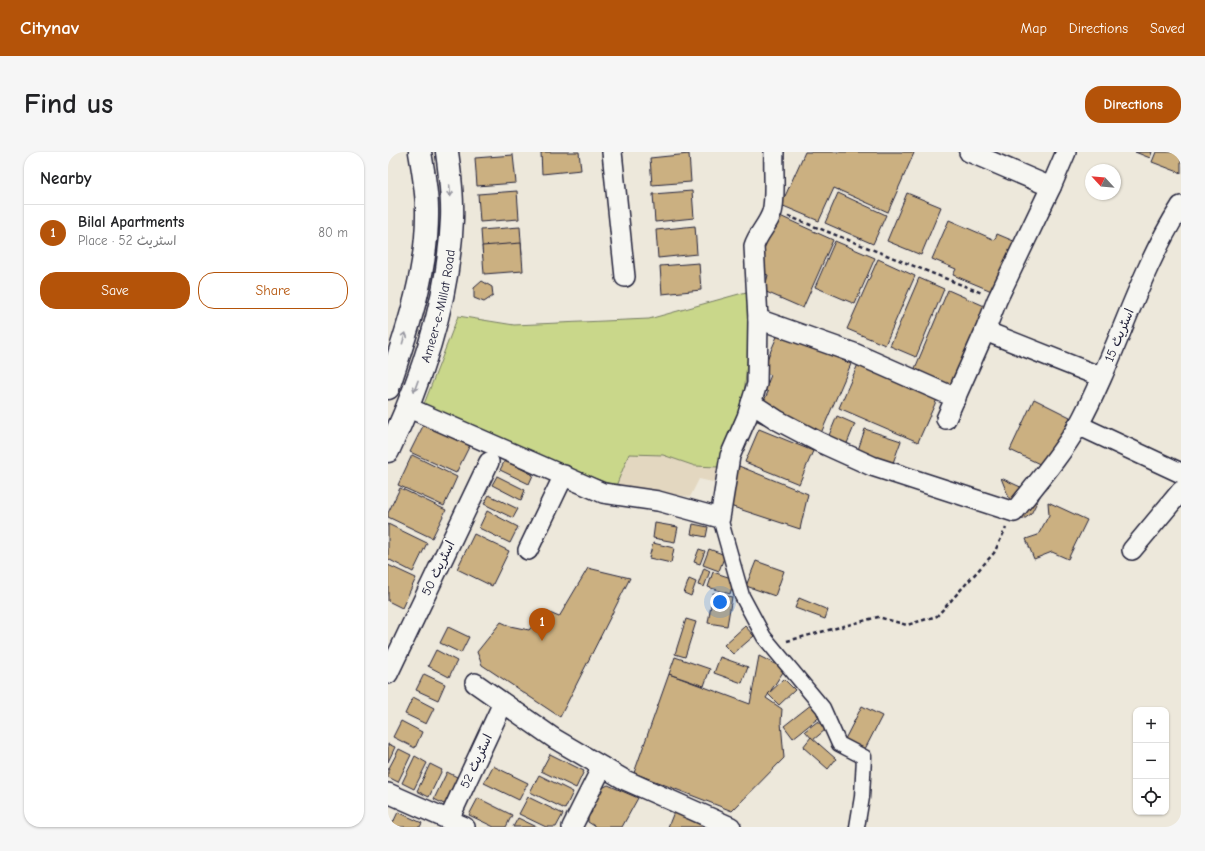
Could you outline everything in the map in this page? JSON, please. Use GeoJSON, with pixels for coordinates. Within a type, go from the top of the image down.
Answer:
{"type":"FeatureCollection","features":[{"type":"Feature","properties":{"kind":"main road","name":"Ameer-e-Millat Road"},"geometry":{"type":"LineString","coordinates":[[388,388],[412,309],[423,265],[427,209],[420,152]]}},
{"type":"Feature","properties":{"kind":"main road","name":"Ameer-e-Millat Road"},"geometry":{"type":"LineString","coordinates":[[388,451],[409,408],[435,327],[449,251],[452,217],[447,152]]}},
{"type":"Feature","properties":{"kind":"street"},"geometry":{"type":"LineString","coordinates":[[612,152],[625,277]]}},
{"type":"Feature","properties":{"kind":"street"},"geometry":{"type":"LineString","coordinates":[[774,152],[773,210],[768,222],[756,238],[754,246],[758,319],[757,384],[730,456],[720,518],[742,596],[770,645],[823,708],[839,744],[864,757],[858,827]]}},
{"type":"Feature","properties":{"kind":"street"},"geometry":{"type":"LineString","coordinates":[[969,152],[1051,187]]}},
{"type":"Feature","properties":{"kind":"street"},"geometry":{"type":"LineString","coordinates":[[946,419],[997,300],[1066,152]]}},
{"type":"Feature","properties":{"kind":"street","name":"اسٹریٹ 15"},"geometry":{"type":"LineString","coordinates":[[751,403],[778,420],[819,442],[872,466],[933,484],[1014,512],[1078,425],[1101,377],[1149,264],[1166,229],[1181,206]]}},
{"type":"Feature","properties":{"kind":"street"},"geometry":{"type":"LineString","coordinates":[[758,319],[854,353],[956,398]]}},
{"type":"Feature","properties":{"kind":"street"},"geometry":{"type":"LineString","coordinates":[[985,331],[1101,377]]}},
{"type":"Feature","properties":{"kind":"street"},"geometry":{"type":"LineString","coordinates":[[409,408],[603,493],[658,501],[720,518]]}},
{"type":"Feature","properties":{"kind":"street"},"geometry":{"type":"LineString","coordinates":[[1078,425],[1181,473]]}},
{"type":"Feature","properties":{"kind":"street","name":"اسٹریٹ 50"},"geometry":{"type":"LineString","coordinates":[[388,674],[489,462]]}},
{"type":"Feature","properties":{"kind":"street"},"geometry":{"type":"LineString","coordinates":[[528,550],[564,475]]}},
{"type":"Feature","properties":{"kind":"street"},"geometry":{"type":"LineString","coordinates":[[1132,550],[1181,491]]}},
{"type":"Feature","properties":{"kind":"street"},"geometry":{"type":"LineString","coordinates":[[474,683],[555,739],[625,780],[731,827]]}},
{"type":"Feature","properties":{"kind":"street","name":"اسٹریٹ 52"},"geometry":{"type":"LineString","coordinates":[[457,823],[502,703]]}},
{"type":"Feature","properties":{"kind":"street"},"geometry":{"type":"LineString","coordinates":[[572,827],[602,767]]}},
{"type":"Feature","properties":{"kind":"street"},"geometry":{"type":"LineString","coordinates":[[388,793],[457,823]]}},
{"type":"Feature","properties":{"kind":"path"},"geometry":{"type":"LineString","coordinates":[[773,210],[997,300]]}},
{"type":"Feature","properties":{"kind":"path"},"geometry":{"type":"LineString","coordinates":[[770,645],[878,617],[907,625],[937,616],[994,553],[1003,536]]}},
{"type":"Feature","properties":{"kind":"shaded area"},"geometry":{"type":"Polygon","coordinates":[[[629,454],[663,455],[695,466],[717,467],[717,483],[699,479],[690,497],[616,486],[629,454]]]}},
{"type":"Feature","properties":{"kind":"green space"},"geometry":{"type":"Polygon","coordinates":[[[757,289],[749,338],[742,420],[722,463],[717,467],[695,466],[663,455],[629,454],[616,486],[561,466],[424,404],[458,316],[514,325],[649,319],[757,289]]]}},
{"type":"Feature","properties":{"kind":"building"},"geometry":{"type":"Polygon","coordinates":[[[541,152],[579,152],[581,170],[542,174],[541,152]]]}},
{"type":"Feature","properties":{"kind":"building"},"geometry":{"type":"Polygon","coordinates":[[[805,152],[914,153],[888,212],[834,188],[819,221],[781,205],[805,152]]]}},
{"type":"Feature","properties":{"kind":"building"},"geometry":{"type":"Polygon","coordinates":[[[1135,152],[1152,152],[1150,158],[1135,152]]]}},
{"type":"Feature","properties":{"kind":"building"},"geometry":{"type":"Polygon","coordinates":[[[1156,152],[1181,152],[1181,173],[1152,162],[1156,152]]]}},
{"type":"Feature","properties":{"kind":"building"},"geometry":{"type":"Polygon","coordinates":[[[689,154],[691,182],[652,185],[650,158],[689,154]]]}},
{"type":"Feature","properties":{"kind":"building"},"geometry":{"type":"Polygon","coordinates":[[[513,155],[516,183],[477,186],[475,158],[513,155]]]}},
{"type":"Feature","properties":{"kind":"building"},"geometry":{"type":"Polygon","coordinates":[[[517,191],[519,219],[480,222],[478,194],[517,191]]]}},
{"type":"Feature","properties":{"kind":"building"},"geometry":{"type":"Polygon","coordinates":[[[692,191],[694,218],[655,222],[653,194],[692,191]]]}},
{"type":"Feature","properties":{"kind":"building"},"geometry":{"type":"Polygon","coordinates":[[[838,193],[886,215],[873,244],[825,223],[838,193]]]}},
{"type":"Feature","properties":{"kind":"building"},"geometry":{"type":"Polygon","coordinates":[[[907,193],[941,207],[921,255],[887,241],[907,193]]]}},
{"type":"Feature","properties":{"kind":"building"},"geometry":{"type":"Polygon","coordinates":[[[780,216],[833,240],[803,308],[764,291],[768,275],[761,273],[761,240],[780,216]]]}},
{"type":"Feature","properties":{"kind":"building"},"geometry":{"type":"Polygon","coordinates":[[[949,220],[995,240],[997,234],[1016,242],[994,292],[953,275],[956,269],[932,259],[949,220]]]}},
{"type":"Feature","properties":{"kind":"building"},"geometry":{"type":"Polygon","coordinates":[[[695,226],[697,254],[658,258],[656,230],[695,226]]]}},
{"type":"Feature","properties":{"kind":"building"},"geometry":{"type":"Polygon","coordinates":[[[520,227],[522,255],[483,258],[481,230],[520,227]]]}},
{"type":"Feature","properties":{"kind":"building"},"geometry":{"type":"Polygon","coordinates":[[[835,241],[875,258],[855,304],[815,287],[835,241]]]}},
{"type":"Feature","properties":{"kind":"building"},"geometry":{"type":"Polygon","coordinates":[[[521,243],[523,271],[484,274],[482,246],[521,243]]]}},
{"type":"Feature","properties":{"kind":"building"},"geometry":{"type":"Polygon","coordinates":[[[878,259],[915,276],[885,345],[847,329],[878,259]]]}},
{"type":"Feature","properties":{"kind":"building"},"geometry":{"type":"Polygon","coordinates":[[[699,263],[701,290],[662,294],[660,266],[699,263]]]}},
{"type":"Feature","properties":{"kind":"building"},"geometry":{"type":"Polygon","coordinates":[[[919,278],[944,289],[916,357],[890,346],[919,278]]]}},
{"type":"Feature","properties":{"kind":"building"},"geometry":{"type":"Polygon","coordinates":[[[482,281],[492,287],[493,296],[484,302],[474,298],[474,288],[482,281]]]}},
{"type":"Feature","properties":{"kind":"building"},"geometry":{"type":"Polygon","coordinates":[[[948,290],[989,308],[954,390],[913,373],[948,290]]]}},
{"type":"Feature","properties":{"kind":"building"},"geometry":{"type":"Polygon","coordinates":[[[779,332],[851,364],[815,447],[755,420],[768,392],[765,390],[771,375],[762,371],[779,332]]]}},
{"type":"Feature","properties":{"kind":"building"},"geometry":{"type":"Polygon","coordinates":[[[859,362],[938,397],[918,442],[839,408],[859,362]]]}},
{"type":"Feature","properties":{"kind":"building"},"geometry":{"type":"Polygon","coordinates":[[[1034,399],[1070,417],[1046,467],[1010,450],[1034,399]]]}},
{"type":"Feature","properties":{"kind":"building"},"geometry":{"type":"Polygon","coordinates":[[[837,416],[855,424],[843,453],[825,445],[837,416]]]}},
{"type":"Feature","properties":{"kind":"building"},"geometry":{"type":"Polygon","coordinates":[[[425,422],[470,445],[456,473],[410,452],[425,422]]]}},
{"type":"Feature","properties":{"kind":"building"},"geometry":{"type":"Polygon","coordinates":[[[759,429],[813,451],[799,484],[745,462],[759,429]]]}},
{"type":"Feature","properties":{"kind":"building"},"geometry":{"type":"Polygon","coordinates":[[[865,429],[901,441],[890,471],[855,459],[865,429]]]}},
{"type":"Feature","properties":{"kind":"building"},"geometry":{"type":"Polygon","coordinates":[[[412,455],[457,477],[444,506],[398,485],[412,455]]]}},
{"type":"Feature","properties":{"kind":"building"},"geometry":{"type":"Polygon","coordinates":[[[505,460],[533,475],[529,484],[500,470],[505,460]]]}},
{"type":"Feature","properties":{"kind":"building"},"geometry":{"type":"Polygon","coordinates":[[[734,464],[808,494],[800,529],[733,507],[729,501],[734,464]]]}},
{"type":"Feature","properties":{"kind":"building"},"geometry":{"type":"Polygon","coordinates":[[[497,476],[525,490],[521,500],[492,485],[497,476]]]}},
{"type":"Feature","properties":{"kind":"building"},"geometry":{"type":"Polygon","coordinates":[[[1001,478],[1040,496],[1031,514],[1024,519],[1018,520],[1001,478]]]}},
{"type":"Feature","properties":{"kind":"building"},"geometry":{"type":"Polygon","coordinates":[[[400,488],[446,510],[432,538],[388,517],[388,513],[400,488]]]}},
{"type":"Feature","properties":{"kind":"building"},"geometry":{"type":"Polygon","coordinates":[[[489,495],[518,509],[513,518],[484,504],[489,495]]]}},
{"type":"Feature","properties":{"kind":"building"},"geometry":{"type":"Polygon","coordinates":[[[1048,502],[1087,520],[1068,559],[1052,552],[1034,559],[1026,539],[1038,535],[1049,515],[1048,502]]]}},
{"type":"Feature","properties":{"kind":"building"},"geometry":{"type":"Polygon","coordinates":[[[487,511],[518,527],[510,543],[479,528],[487,511]]]}},
{"type":"Feature","properties":{"kind":"building"},"geometry":{"type":"Polygon","coordinates":[[[655,523],[678,527],[675,542],[653,538],[655,523]]]}},
{"type":"Feature","properties":{"kind":"building"},"geometry":{"type":"Polygon","coordinates":[[[388,524],[427,543],[413,572],[388,559],[388,524]]]}},
{"type":"Feature","properties":{"kind":"building"},"geometry":{"type":"Polygon","coordinates":[[[693,524],[708,527],[706,537],[691,534],[693,524]]]}},
{"type":"Feature","properties":{"kind":"building"},"geometry":{"type":"Polygon","coordinates":[[[474,534],[509,551],[492,586],[457,569],[474,534]]]}},
{"type":"Feature","properties":{"kind":"building"},"geometry":{"type":"Polygon","coordinates":[[[653,543],[674,548],[671,563],[649,558],[653,543]]]}},
{"type":"Feature","properties":{"kind":"building"},"geometry":{"type":"Polygon","coordinates":[[[699,549],[705,551],[700,564],[694,562],[699,549]]]}},
{"type":"Feature","properties":{"kind":"building"},"geometry":{"type":"Polygon","coordinates":[[[709,549],[725,555],[719,571],[703,565],[709,549]]]}},
{"type":"Feature","properties":{"kind":"building"},"geometry":{"type":"Polygon","coordinates":[[[756,561],[784,571],[775,596],[746,586],[756,561]]]}},
{"type":"Feature","properties":{"kind":"building"},"geometry":{"type":"Polygon","coordinates":[[[388,565],[416,578],[402,608],[388,601],[388,565]]]}},
{"type":"Feature","properties":{"kind":"building"},"geometry":{"type":"Polygon","coordinates":[[[588,568],[630,578],[560,717],[482,665],[477,652],[501,622],[510,626],[529,630],[545,611],[559,617],[588,568]]]}},
{"type":"Feature","properties":{"kind":"building"},"geometry":{"type":"Polygon","coordinates":[[[704,568],[710,571],[704,587],[698,585],[704,568]]]}},
{"type":"Feature","properties":{"kind":"building"},"geometry":{"type":"Polygon","coordinates":[[[713,572],[734,579],[730,594],[708,587],[713,572]]]}},
{"type":"Feature","properties":{"kind":"building"},"geometry":{"type":"Polygon","coordinates":[[[689,579],[696,582],[691,596],[684,593],[689,579]]]}},
{"type":"Feature","properties":{"kind":"building"},"geometry":{"type":"Polygon","coordinates":[[[713,593],[732,597],[727,626],[708,623],[713,593]]]}},
{"type":"Feature","properties":{"kind":"building"},"geometry":{"type":"Polygon","coordinates":[[[799,598],[828,610],[825,619],[795,608],[799,598]]]}},
{"type":"Feature","properties":{"kind":"building"},"geometry":{"type":"Polygon","coordinates":[[[686,619],[696,622],[685,657],[675,654],[686,619]]]}},
{"type":"Feature","properties":{"kind":"building"},"geometry":{"type":"Polygon","coordinates":[[[745,626],[754,636],[733,654],[724,645],[745,626]]]}},
{"type":"Feature","properties":{"kind":"building"},"geometry":{"type":"Polygon","coordinates":[[[448,627],[469,637],[461,653],[440,643],[448,627]]]}},
{"type":"Feature","properties":{"kind":"building"},"geometry":{"type":"Polygon","coordinates":[[[436,650],[457,661],[449,677],[428,666],[436,650]]]}},
{"type":"Feature","properties":{"kind":"building"},"geometry":{"type":"Polygon","coordinates":[[[759,656],[785,669],[766,698],[782,709],[781,722],[784,758],[732,811],[634,773],[669,674],[750,704],[759,656]]]}},
{"type":"Feature","properties":{"kind":"building"},"geometry":{"type":"Polygon","coordinates":[[[675,657],[710,669],[704,686],[669,674],[675,657]]]}},
{"type":"Feature","properties":{"kind":"building"},"geometry":{"type":"Polygon","coordinates":[[[720,657],[748,667],[742,683],[714,673],[720,657]]]}},
{"type":"Feature","properties":{"kind":"building"},"geometry":{"type":"Polygon","coordinates":[[[424,674],[445,684],[438,700],[416,690],[424,674]]]}},
{"type":"Feature","properties":{"kind":"building"},"geometry":{"type":"Polygon","coordinates":[[[784,679],[795,690],[779,705],[768,694],[784,679]]]}},
{"type":"Feature","properties":{"kind":"building"},"geometry":{"type":"Polygon","coordinates":[[[413,697],[434,708],[426,724],[405,714],[413,697]]]}},
{"type":"Feature","properties":{"kind":"building"},"geometry":{"type":"Polygon","coordinates":[[[812,704],[821,716],[793,738],[784,726],[812,704]]]}},
{"type":"Feature","properties":{"kind":"building"},"geometry":{"type":"Polygon","coordinates":[[[862,706],[882,716],[864,751],[844,741],[862,706]]]}},
{"type":"Feature","properties":{"kind":"building"},"geometry":{"type":"Polygon","coordinates":[[[401,721],[422,732],[415,748],[393,737],[401,721]]]}},
{"type":"Feature","properties":{"kind":"building"},"geometry":{"type":"Polygon","coordinates":[[[818,721],[825,730],[813,740],[805,731],[818,721]]]}},
{"type":"Feature","properties":{"kind":"building"},"geometry":{"type":"Polygon","coordinates":[[[811,737],[836,759],[828,769],[803,747],[811,737]]]}},
{"type":"Feature","properties":{"kind":"building"},"geometry":{"type":"Polygon","coordinates":[[[388,744],[395,747],[388,762],[388,744]]]}},
{"type":"Feature","properties":{"kind":"building"},"geometry":{"type":"Polygon","coordinates":[[[399,749],[411,755],[398,782],[388,777],[388,770],[399,749]]]}},
{"type":"Feature","properties":{"kind":"building"},"geometry":{"type":"Polygon","coordinates":[[[550,754],[584,771],[576,788],[541,771],[550,754]]]}},
{"type":"Feature","properties":{"kind":"building"},"geometry":{"type":"Polygon","coordinates":[[[415,756],[427,763],[414,789],[402,783],[415,756]]]}},
{"type":"Feature","properties":{"kind":"building"},"geometry":{"type":"Polygon","coordinates":[[[430,764],[442,770],[429,797],[417,791],[430,764]]]}},
{"type":"Feature","properties":{"kind":"building"},"geometry":{"type":"Polygon","coordinates":[[[493,766],[528,783],[519,800],[484,783],[493,766]]]}},
{"type":"Feature","properties":{"kind":"building"},"geometry":{"type":"Polygon","coordinates":[[[447,772],[459,778],[446,805],[434,799],[447,772]]]}},
{"type":"Feature","properties":{"kind":"building"},"geometry":{"type":"Polygon","coordinates":[[[539,775],[573,792],[565,809],[530,792],[539,775]]]}},
{"type":"Feature","properties":{"kind":"building"},"geometry":{"type":"Polygon","coordinates":[[[608,785],[638,798],[622,827],[596,827],[588,822],[588,817],[592,812],[591,809],[597,801],[594,799],[602,788],[608,785]]]}},
{"type":"Feature","properties":{"kind":"building"},"geometry":{"type":"Polygon","coordinates":[[[528,797],[563,814],[556,827],[546,827],[519,814],[528,797]]]}},
{"type":"Feature","properties":{"kind":"building"},"geometry":{"type":"Polygon","coordinates":[[[478,798],[512,815],[506,827],[494,827],[469,815],[478,798]]]}},
{"type":"Feature","properties":{"kind":"building"},"geometry":{"type":"Polygon","coordinates":[[[398,812],[422,823],[420,827],[391,827],[398,812]]]}},
{"type":"Feature","properties":{"kind":"building"},"geometry":{"type":"Polygon","coordinates":[[[674,812],[710,827],[668,827],[674,812]]]}},
{"type":"Feature","properties":{"kind":"building"},"geometry":{"type":"Polygon","coordinates":[[[518,818],[537,827],[513,827],[518,818]]]}},
{"type":"Feature","properties":{"kind":"place","name":"Bilal Apartments"},"geometry":{"type":"Point","coordinates":[542,641]}}]}
